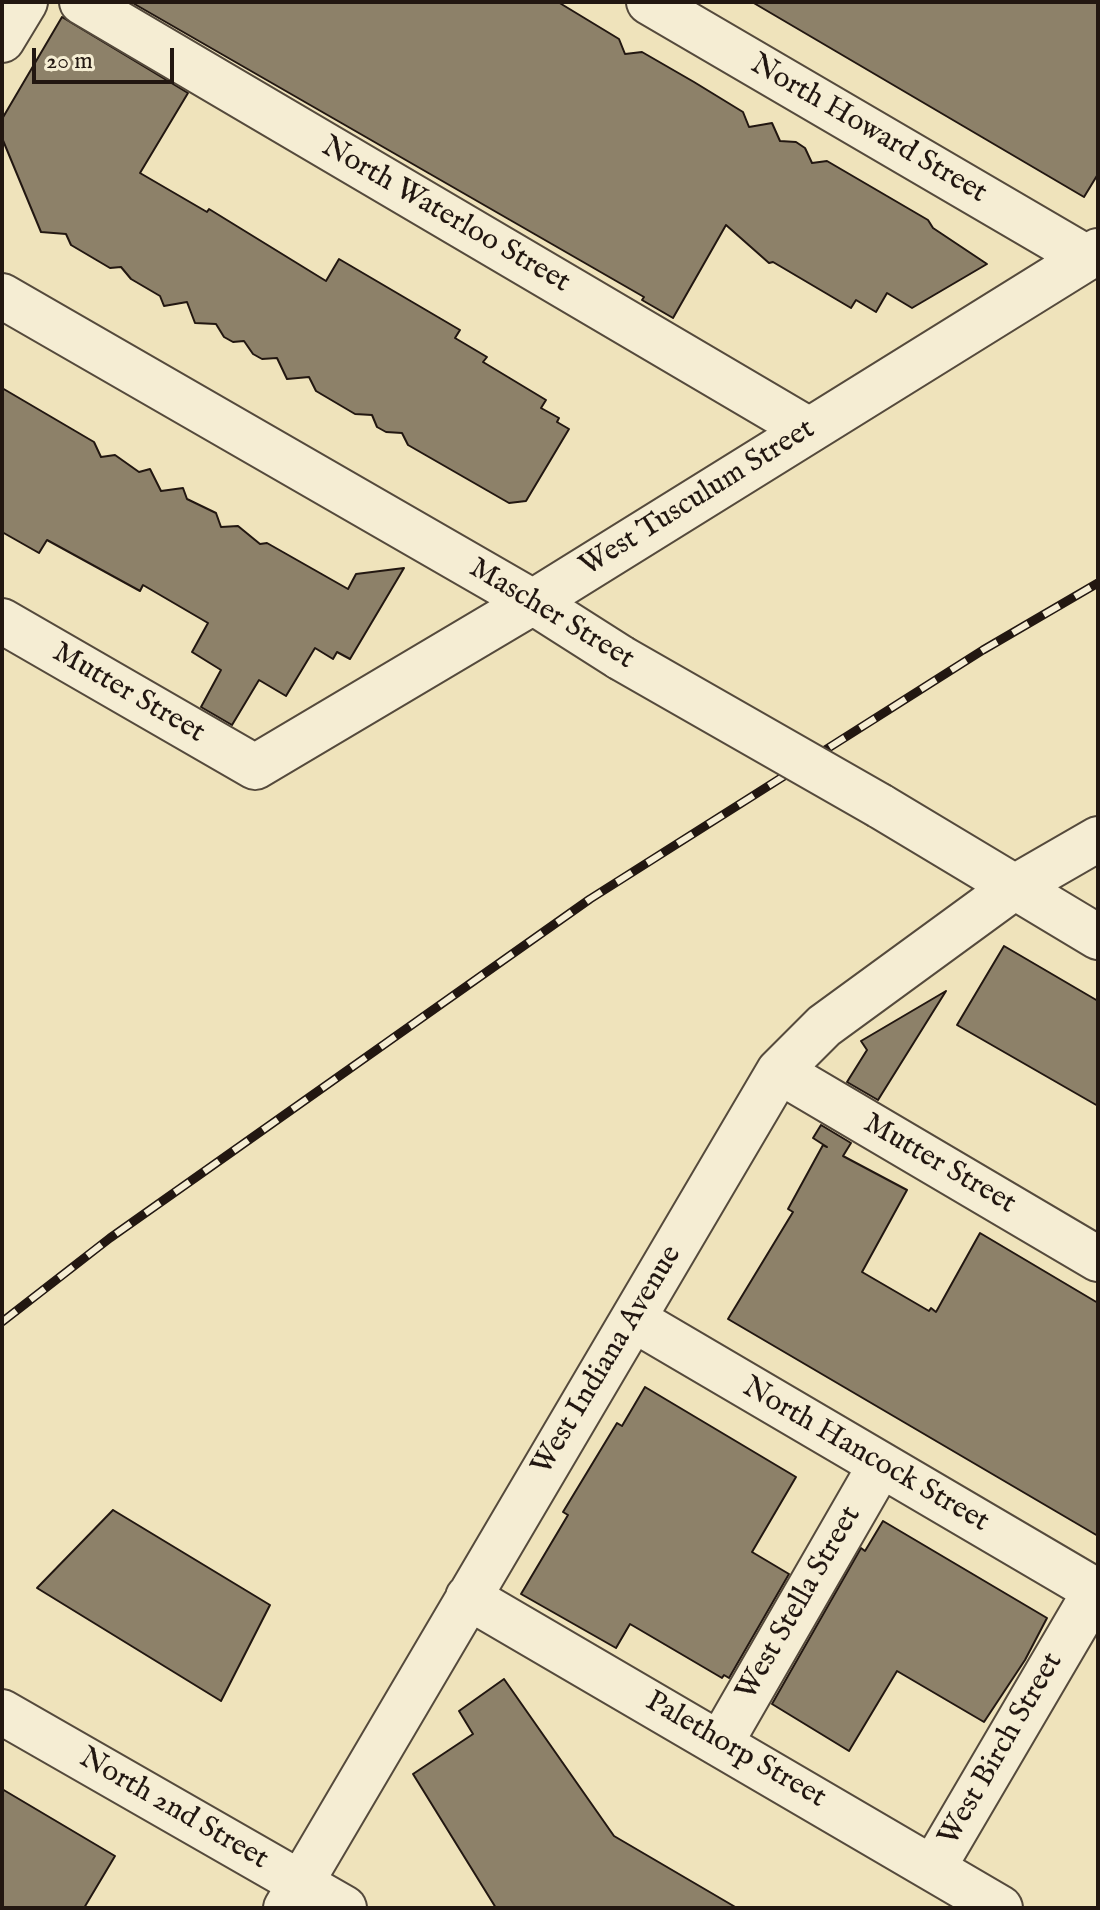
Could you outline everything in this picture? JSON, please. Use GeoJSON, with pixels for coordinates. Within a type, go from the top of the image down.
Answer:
{"type":"FeatureCollection","features":[{"type":"Feature","properties":{"kind":"street"},"geometry":{"type":"LineString","coordinates":[[2,40],[25,2]]}},
{"type":"Feature","properties":{"kind":"street","name":"North Waterloo Street"},"geometry":{"type":"LineString","coordinates":[[82,2],[809,430]]}},
{"type":"Feature","properties":{"kind":"street","name":"North Howard Street"},"geometry":{"type":"LineString","coordinates":[[649,2],[1092,254]]}},
{"type":"Feature","properties":{"kind":"street","name":"West Tusculum Street"},"geometry":{"type":"LineString","coordinates":[[255,767],[533,602],[1092,254]]}},
{"type":"Feature","properties":{"kind":"street","name":"Mascher Street"},"geometry":{"type":"LineString","coordinates":[[2,296],[533,602],[621,658],[880,806],[1098,937]]}},
{"type":"Feature","properties":{"kind":"street","name":"Mutter Street"},"geometry":{"type":"LineString","coordinates":[[2,621],[255,767]]}},
{"type":"Feature","properties":{"kind":"street","name":"West Indiana Avenue"},"geometry":{"type":"LineString","coordinates":[[293,1896],[779,1071],[824,1026],[1013,888],[1098,839]]}},
{"type":"Feature","properties":{"kind":"street","name":"Mutter Street"},"geometry":{"type":"LineString","coordinates":[[779,1071],[1098,1259]]}},
{"type":"Feature","properties":{"kind":"street","name":"North Hancock Street"},"geometry":{"type":"LineString","coordinates":[[633,1319],[1097,1591]]}},
{"type":"Feature","properties":{"kind":"street","name":"West Stella Street"},"geometry":{"type":"LineString","coordinates":[[721,1742],[880,1466]]}},
{"type":"Feature","properties":{"kind":"street","name":"West Birch Street"},"geometry":{"type":"LineString","coordinates":[[933,1868],[1097,1591]]}},
{"type":"Feature","properties":{"kind":"street","name":"Palethorp Street"},"geometry":{"type":"LineString","coordinates":[[468,1597],[721,1742],[1000,1908]]}},
{"type":"Feature","properties":{"kind":"street","name":"North 2nd Street"},"geometry":{"type":"LineString","coordinates":[[2,1712],[293,1896],[344,1908]]}},
{"type":"Feature","properties":{"kind":"building"},"geometry":{"type":"Polygon","coordinates":[[[131,2],[558,2],[619,39],[625,54],[642,52],[694,82],[743,112],[749,127],[772,123],[780,141],[796,142],[805,148],[812,163],[827,161],[928,220],[933,228],[987,264],[912,308],[887,293],[876,312],[856,300],[851,308],[773,262],[769,263],[726,225],[673,318],[642,300],[644,297],[131,2]]]}},
{"type":"Feature","properties":{"kind":"building"},"geometry":{"type":"Polygon","coordinates":[[[752,2],[1098,2],[1098,174],[1084,197],[752,2]]]}},
{"type":"Feature","properties":{"kind":"building"},"geometry":{"type":"Polygon","coordinates":[[[62,17],[188,93],[140,173],[207,212],[209,209],[326,281],[339,259],[460,330],[455,338],[487,357],[483,362],[546,400],[541,408],[559,418],[557,422],[569,429],[526,501],[509,503],[408,445],[402,433],[386,432],[377,427],[372,415],[355,414],[316,391],[309,377],[287,379],[277,358],[262,359],[253,354],[244,341],[233,342],[224,337],[216,324],[195,323],[187,302],[164,306],[160,296],[131,279],[121,267],[110,268],[71,245],[66,234],[41,232],[2,138],[2,119],[62,17]]]}},
{"type":"Feature","properties":{"kind":"building"},"geometry":{"type":"Polygon","coordinates":[[[2,388],[94,442],[101,457],[115,455],[139,472],[150,469],[161,491],[183,488],[187,499],[216,513],[221,527],[238,526],[260,544],[267,543],[348,589],[356,574],[404,568],[350,659],[337,652],[333,659],[315,648],[286,696],[259,680],[232,725],[201,707],[221,670],[192,652],[208,623],[143,585],[140,591],[47,540],[39,553],[2,532],[2,388]]]}},
{"type":"Feature","properties":{"kind":"building"},"geometry":{"type":"Polygon","coordinates":[[[1004,946],[1098,1001],[1098,1106],[957,1025],[1004,946]]]}},
{"type":"Feature","properties":{"kind":"building"},"geometry":{"type":"Polygon","coordinates":[[[946,991],[878,1100],[847,1082],[867,1050],[861,1041],[946,991]]]}},
{"type":"Feature","properties":{"kind":"building"},"geometry":{"type":"Polygon","coordinates":[[[821,1125],[851,1143],[843,1156],[907,1190],[862,1272],[929,1311],[931,1308],[936,1312],[980,1233],[1098,1303],[1098,1536],[728,1319],[793,1212],[788,1209],[823,1145],[827,1147],[813,1138],[821,1125]]]}},
{"type":"Feature","properties":{"kind":"building"},"geometry":{"type":"Polygon","coordinates":[[[645,1387],[796,1477],[752,1552],[789,1574],[729,1678],[724,1675],[722,1678],[630,1624],[616,1648],[521,1594],[568,1515],[563,1512],[617,1423],[622,1426],[645,1387]]]}},
{"type":"Feature","properties":{"kind":"building"},"geometry":{"type":"Polygon","coordinates":[[[113,1510],[270,1605],[221,1701],[37,1588],[113,1510]]]}},
{"type":"Feature","properties":{"kind":"building"},"geometry":{"type":"Polygon","coordinates":[[[883,1521],[1047,1618],[1025,1660],[984,1722],[897,1671],[849,1751],[772,1704],[861,1548],[865,1551],[883,1521]]]}},
{"type":"Feature","properties":{"kind":"building"},"geometry":{"type":"Polygon","coordinates":[[[504,1679],[614,1836],[737,1908],[496,1908],[413,1774],[473,1734],[459,1711],[504,1679]]]}},
{"type":"Feature","properties":{"kind":"building"},"geometry":{"type":"Polygon","coordinates":[[[2,1789],[115,1856],[84,1908],[2,1908],[2,1789]]]}},
{"type":"Feature","properties":{"kind":"railway"},"geometry":{"type":"LineString","coordinates":[[2,1322],[110,1238],[590,899],[983,650],[1098,583]]}}]}
